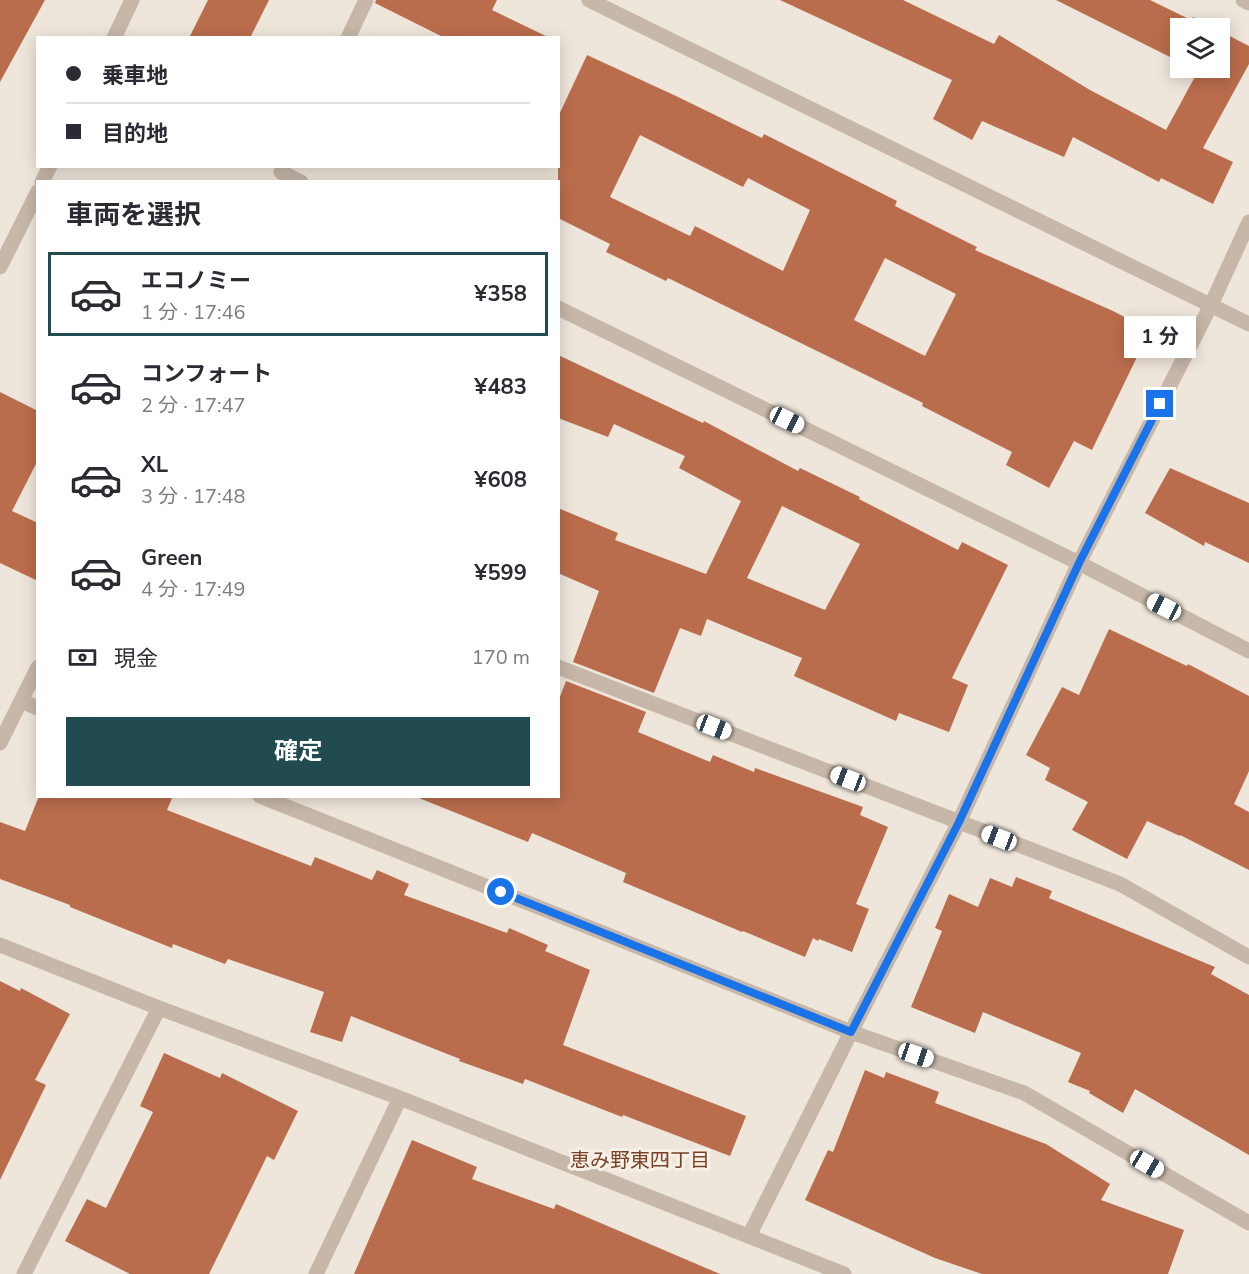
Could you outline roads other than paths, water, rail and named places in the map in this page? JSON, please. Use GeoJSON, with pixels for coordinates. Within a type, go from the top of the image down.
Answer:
{"type":"FeatureCollection","features":[{"type":"Feature","properties":{"kind":"street"},"geometry":{"type":"LineString","coordinates":[[115,36],[132,0]]}},
{"type":"Feature","properties":{"kind":"street"},"geometry":{"type":"LineString","coordinates":[[349,36],[366,0]]}},
{"type":"Feature","properties":{"kind":"street"},"geometry":{"type":"LineString","coordinates":[[589,0],[1249,324]]}},
{"type":"Feature","properties":{"kind":"street"},"geometry":{"type":"LineString","coordinates":[[1242,0],[1249,3]]}},
{"type":"Feature","properties":{"kind":"street"},"geometry":{"type":"LineString","coordinates":[[280,173],[296,180]]}},
{"type":"Feature","properties":{"kind":"street"},"geometry":{"type":"LineString","coordinates":[[0,267],[36,195]]}},
{"type":"Feature","properties":{"kind":"street"},"geometry":{"type":"LineString","coordinates":[[749,1236],[959,822],[1079,563],[1211,305],[1249,222]]}},
{"type":"Feature","properties":{"kind":"street"},"geometry":{"type":"LineString","coordinates":[[560,309],[1079,563],[1249,651]]}},
{"type":"Feature","properties":{"kind":"street"},"geometry":{"type":"LineString","coordinates":[[560,667],[1120,884],[1249,957]]}},
{"type":"Feature","properties":{"kind":"street"},"geometry":{"type":"LineString","coordinates":[[0,743],[36,671]]}},
{"type":"Feature","properties":{"kind":"street"},"geometry":{"type":"LineString","coordinates":[[21,701],[36,707]]}},
{"type":"Feature","properties":{"kind":"street"},"geometry":{"type":"LineString","coordinates":[[265,798],[851,1032],[1024,1093],[1249,1223]]}},
{"type":"Feature","properties":{"kind":"street"},"geometry":{"type":"LineString","coordinates":[[0,945],[159,1008],[400,1098],[844,1274]]}},
{"type":"Feature","properties":{"kind":"street"},"geometry":{"type":"LineString","coordinates":[[24,1274],[159,1008]]}},
{"type":"Feature","properties":{"kind":"street"},"geometry":{"type":"LineString","coordinates":[[316,1274],[400,1098]]}},
{"type":"Feature","properties":{"kind":"district","name":"恵み野東四丁目"},"geometry":{"type":"Point","coordinates":[640,1160]}}]}
